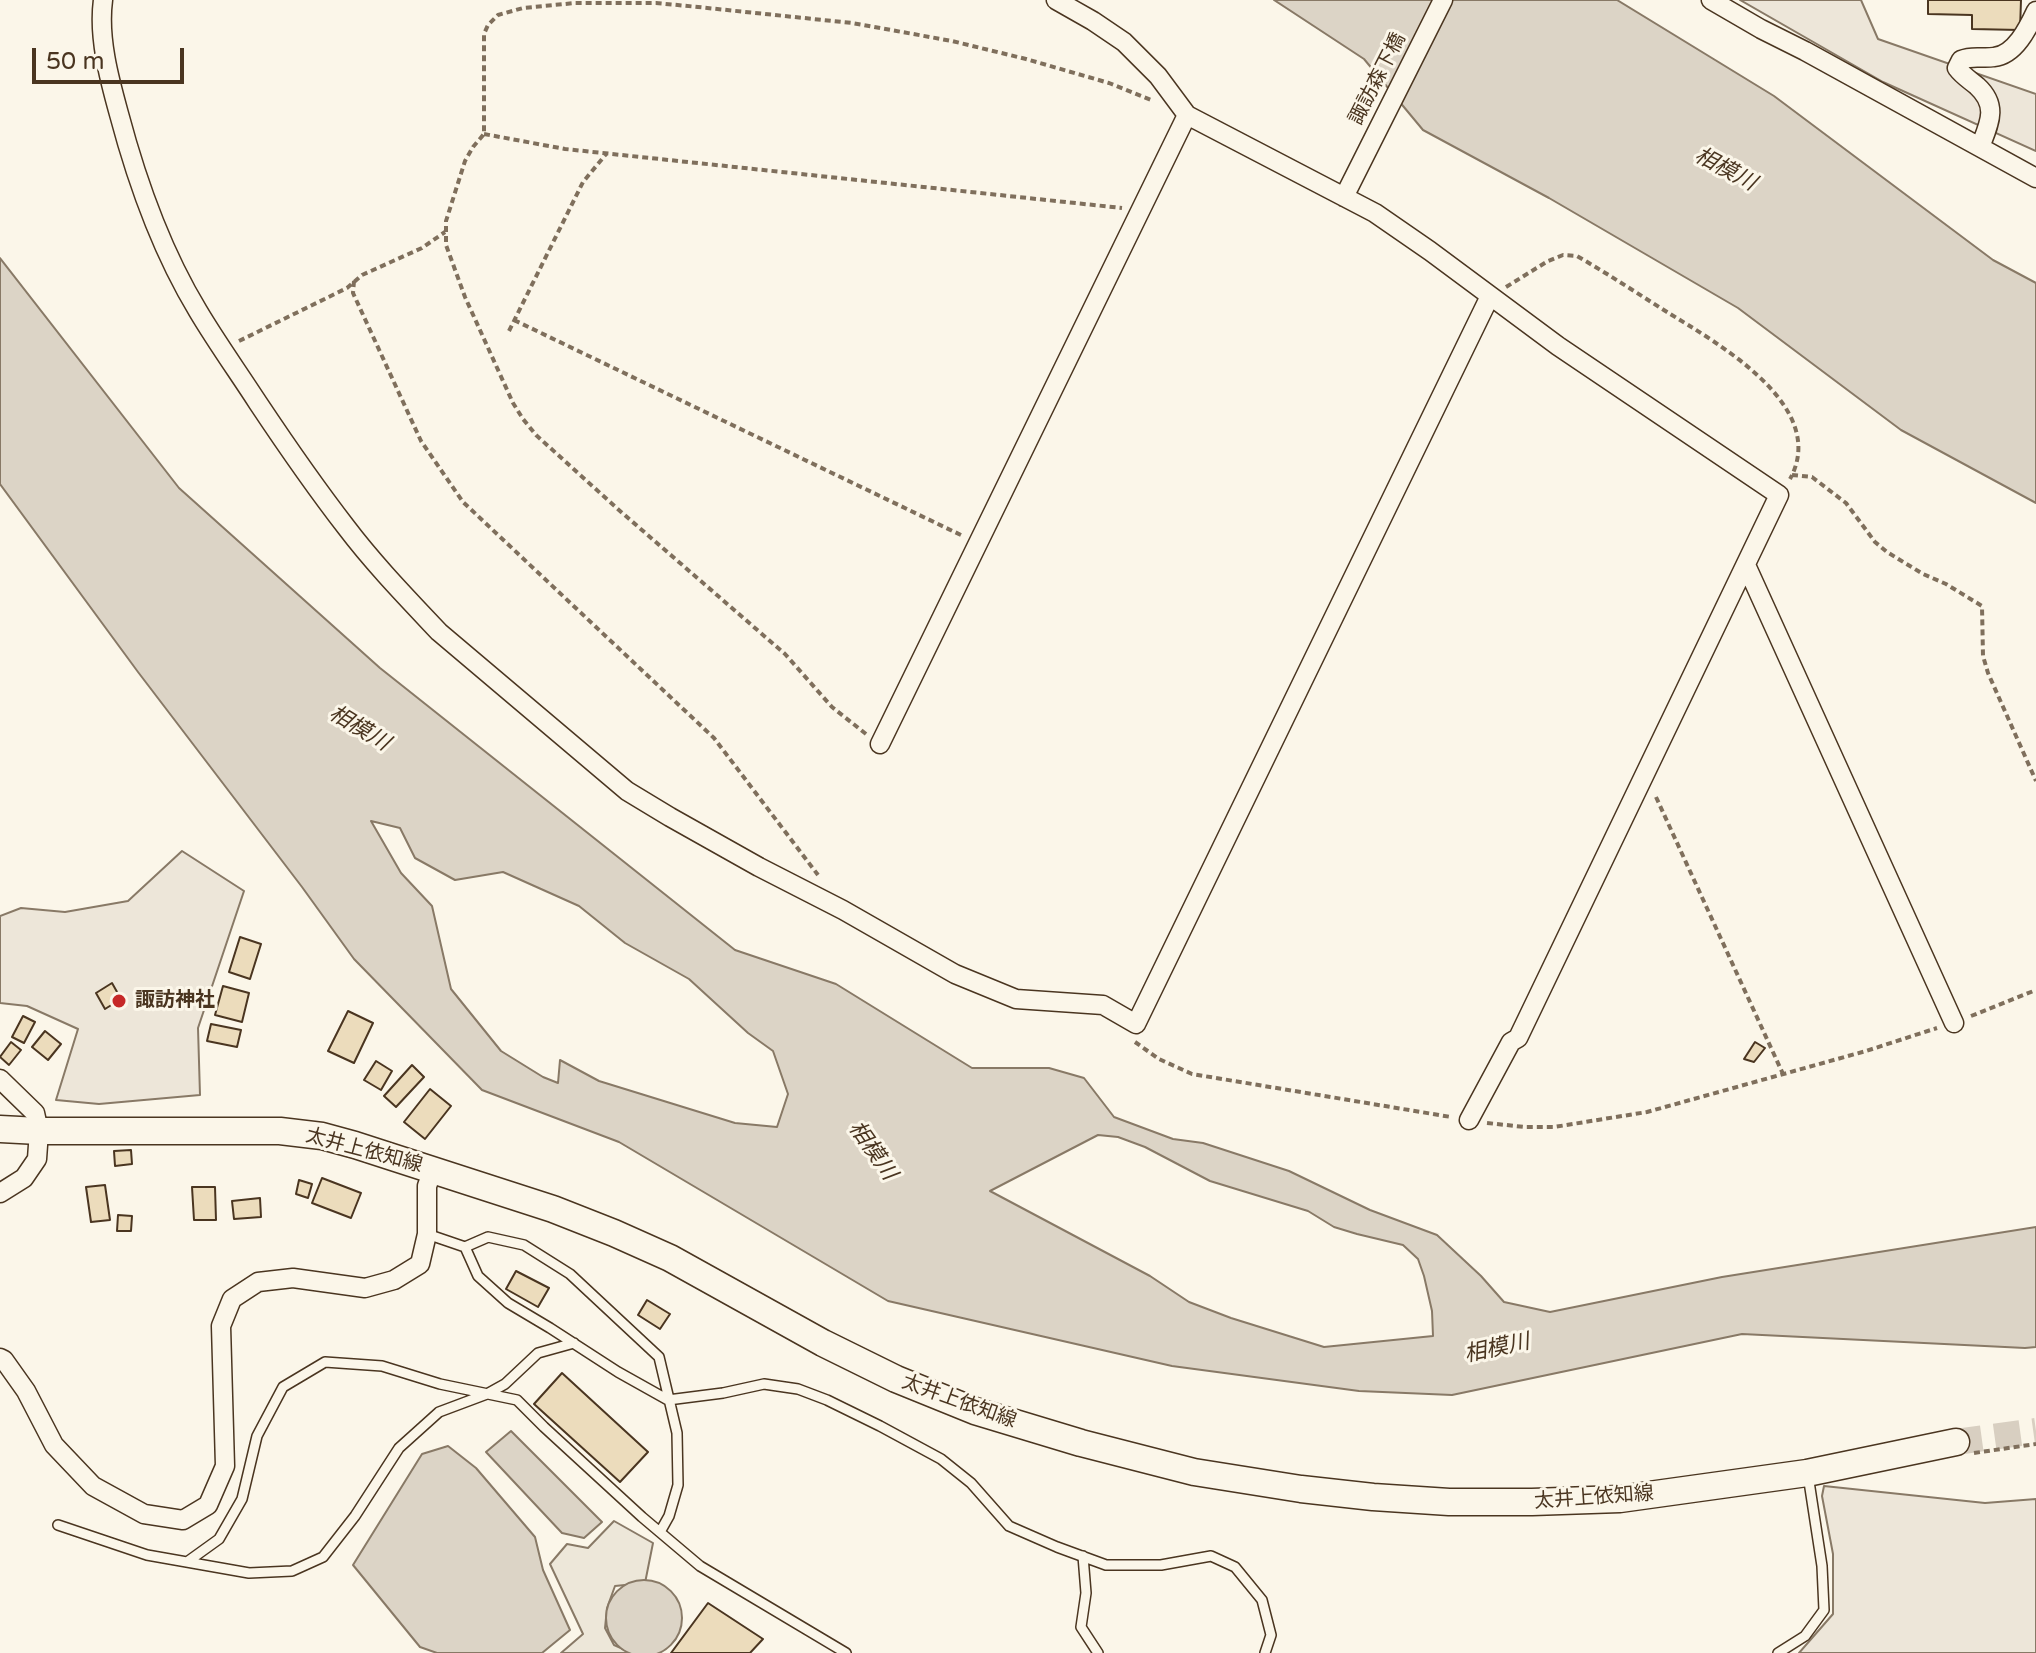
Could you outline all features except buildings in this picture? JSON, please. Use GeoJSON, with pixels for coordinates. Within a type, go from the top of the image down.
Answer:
{"type":"FeatureCollection","features":[{"type":"Feature","properties":{"kind":"main road","name":"太井上依知線"},"geometry":{"type":"LineString","coordinates":[[0,1129],[280,1131],[322,1136],[553,1209],[628,1240],[670,1258],[823,1343],[896,1379],[975,1411],[1194,1472],[1301,1489],[1449,1502],[1620,1499],[1807,1473],[1956,1442]]}},
{"type":"Feature","properties":{"kind":"street"},"geometry":{"type":"LineString","coordinates":[[103,0],[102,31],[114,95],[141,192],[197,309],[306,474],[348,530],[439,632],[627,791],[955,974],[1016,999],[1103,1005],[1136,1024],[1490,296]]}},
{"type":"Feature","properties":{"kind":"street"},"geometry":{"type":"LineString","coordinates":[[1056,0],[1124,42],[1158,76],[1187,115],[1375,213],[1558,346],[1779,495],[1518,1038],[1511,1042],[1469,1120]]}},
{"type":"Feature","properties":{"kind":"street","name":"諏訪森下橋"},"geometry":{"type":"LineString","coordinates":[[1344,197],[1443,0]]}},
{"type":"Feature","properties":{"kind":"street"},"geometry":{"type":"LineString","coordinates":[[1711,0],[2036,178]]}},
{"type":"Feature","properties":{"kind":"street"},"geometry":{"type":"LineString","coordinates":[[1980,147],[1990,122],[1991,107],[1986,96],[1957,68],[1961,60],[1969,56],[1992,58],[2003,55],[2014,47],[2036,11]]}},
{"type":"Feature","properties":{"kind":"street"},"geometry":{"type":"LineString","coordinates":[[880,744],[1187,115]]}},
{"type":"Feature","properties":{"kind":"street"},"geometry":{"type":"LineString","coordinates":[[1746,565],[1954,1023]]}},
{"type":"Feature","properties":{"kind":"street"},"geometry":{"type":"LineString","coordinates":[[0,1079],[35,1113],[39,1131],[37,1159],[24,1178],[0,1193]]}},
{"type":"Feature","properties":{"kind":"street"},"geometry":{"type":"LineString","coordinates":[[0,1358],[26,1391],[54,1445],[93,1486],[144,1514],[183,1520],[208,1505],[225,1466],[221,1326],[232,1299],[258,1282],[293,1278],[365,1288],[394,1280],[420,1264],[427,1234],[427,1186],[433,1170]]}},
{"type":"Feature","properties":{"kind":"lane"},"geometry":{"type":"LineString","coordinates":[[427,1234],[465,1247],[488,1237],[524,1245],[570,1274],[659,1357],[677,1433],[678,1485],[669,1516],[660,1532]]}},
{"type":"Feature","properties":{"kind":"lane"},"geometry":{"type":"LineString","coordinates":[[465,1247],[478,1276],[508,1303],[668,1400],[764,1384],[798,1389],[827,1400],[941,1459],[971,1483],[1009,1526],[1057,1547],[1106,1565],[1161,1565],[1211,1556],[1235,1567],[1262,1600],[1271,1635],[1265,1653]]}},
{"type":"Feature","properties":{"kind":"lane"},"geometry":{"type":"LineString","coordinates":[[58,1525],[147,1555],[249,1573],[292,1571],[323,1557],[355,1516],[399,1448],[439,1412],[505,1384],[538,1353],[574,1343]]}},
{"type":"Feature","properties":{"kind":"lane"},"geometry":{"type":"LineString","coordinates":[[187,1562],[219,1539],[242,1499],[257,1436],[283,1387],[325,1362],[382,1366],[440,1384],[517,1400],[700,1566],[846,1653]]}},
{"type":"Feature","properties":{"kind":"lane"},"geometry":{"type":"LineString","coordinates":[[1778,1653],[1805,1636],[1824,1610],[1822,1566],[1807,1473]]}},
{"type":"Feature","properties":{"kind":"lane"},"geometry":{"type":"LineString","coordinates":[[1083,1556],[1086,1593],[1081,1627],[1098,1653]]}},
{"type":"Feature","properties":{"kind":"path"},"geometry":{"type":"LineString","coordinates":[[880,744],[832,707],[785,654],[536,435],[513,403],[465,297],[446,245],[445,232],[465,161],[484,134],[484,34],[488,25],[498,15],[509,11],[575,3],[684,5],[852,23],[1026,59],[1109,83],[1187,115]]}},
{"type":"Feature","properties":{"kind":"path"},"geometry":{"type":"LineString","coordinates":[[484,134],[565,149],[1141,210]]}},
{"type":"Feature","properties":{"kind":"path"},"geometry":{"type":"LineString","coordinates":[[509,331],[583,182],[607,153]]}},
{"type":"Feature","properties":{"kind":"path"},"geometry":{"type":"LineString","coordinates":[[223,351],[250,334],[347,288],[362,275],[422,248],[445,232]]}},
{"type":"Feature","properties":{"kind":"path"},"geometry":{"type":"LineString","coordinates":[[1490,296],[1548,261],[1563,255],[1577,256],[1714,340],[1781,399],[1796,431],[1799,447],[1792,475],[1779,495]]}},
{"type":"Feature","properties":{"kind":"path"},"geometry":{"type":"LineString","coordinates":[[354,281],[353,293],[421,441],[463,502],[714,738],[843,910]]}},
{"type":"Feature","properties":{"kind":"path"},"geometry":{"type":"LineString","coordinates":[[514,320],[978,543]]}},
{"type":"Feature","properties":{"kind":"path"},"geometry":{"type":"LineString","coordinates":[[1792,475],[1812,477],[1846,503],[1867,532],[1887,552],[1982,606],[1983,656],[1988,673],[2036,781]]}},
{"type":"Feature","properties":{"kind":"path"},"geometry":{"type":"LineString","coordinates":[[1645,774],[1783,1074]]}},
{"type":"Feature","properties":{"kind":"path"},"geometry":{"type":"LineString","coordinates":[[1125,1035],[1159,1059],[1192,1074],[1469,1120],[1554,1127],[1647,1112],[1783,1074],[1954,1023],[2036,990]]}},
{"type":"Feature","properties":{"kind":"shaded area"},"geometry":{"type":"Polygon","coordinates":[[[1740,0],[1861,0],[1878,39],[2036,94],[2036,151],[1883,82],[1740,0]]]}},
{"type":"Feature","properties":{"kind":"shaded area"},"geometry":{"type":"Polygon","coordinates":[[[182,851],[244,891],[198,1028],[200,1095],[99,1104],[56,1100],[78,1029],[27,1006],[0,1003],[0,916],[21,908],[65,912],[128,901],[182,851]]]}},
{"type":"Feature","properties":{"kind":"shaded area"},"geometry":{"type":"Polygon","coordinates":[[[1824,1486],[1985,1503],[2036,1499],[2036,1653],[1799,1653],[1833,1614],[1833,1554],[1822,1496],[1824,1486]]]}},
{"type":"Feature","properties":{"kind":"shaded area"},"geometry":{"type":"Polygon","coordinates":[[[614,1521],[653,1543],[645,1583],[615,1586],[607,1608],[605,1628],[614,1645],[632,1653],[561,1653],[583,1634],[550,1564],[567,1544],[588,1548],[614,1521]]]}},
{"type":"Feature","properties":{"kind":"water","name":"相模川"},"geometry":{"type":"Polygon","coordinates":[[[1274,0],[1617,0],[1774,96],[1993,260],[2036,283],[2036,503],[1901,430],[1738,308],[1549,198],[1423,130],[1364,59],[1274,0]]]}},
{"type":"Feature","properties":{"kind":"water","name":"相模川"},"geometry":{"type":"Polygon","coordinates":[[[0,258],[179,488],[380,668],[735,950],[836,984],[972,1068],[1049,1068],[1084,1078],[1114,1117],[1173,1139],[1203,1143],[1289,1171],[1370,1210],[1437,1235],[1504,1302],[1550,1312],[1722,1277],[2036,1227],[2036,1347],[1742,1334],[1452,1395],[1359,1391],[1172,1366],[888,1301],[619,1142],[482,1090],[354,959],[0,484],[0,258]],[[371,821],[401,873],[432,906],[451,989],[501,1051],[558,1083],[560,1060],[599,1081],[735,1123],[777,1127],[788,1094],[773,1051],[748,1033],[689,979],[625,943],[579,906],[503,872],[455,880],[415,858],[400,828],[371,821]],[[1098,1135],[990,1191],[1150,1276],[1189,1302],[1231,1318],[1324,1347],[1433,1336],[1432,1311],[1424,1276],[1418,1259],[1403,1245],[1334,1227],[1308,1211],[1210,1181],[1145,1147],[1118,1137],[1098,1135]]]}},
{"type":"Feature","properties":{"kind":"water"},"geometry":{"type":"Polygon","coordinates":[[[511,1431],[602,1522],[584,1538],[562,1533],[486,1452],[511,1431]]]}},
{"type":"Feature","properties":{"kind":"water"},"geometry":{"type":"Polygon","coordinates":[[[448,1446],[476,1468],[535,1537],[543,1570],[570,1630],[542,1653],[437,1653],[420,1647],[353,1565],[422,1454],[448,1446]]]}},
{"type":"Feature","properties":{"kind":"water"},"geometry":{"type":"Polygon","coordinates":[[[644,1580],[658,1583],[671,1591],[679,1604],[682,1618],[679,1632],[671,1645],[658,1653],[644,1656],[630,1653],[617,1645],[609,1632],[606,1618],[609,1604],[617,1591],[630,1583],[644,1580]]]}},
{"type":"Feature","properties":{"kind":"tunnel"},"geometry":{"type":"LineString","coordinates":[[1956,1442],[2036,1431]]}},
{"type":"Feature","properties":{"kind":"place","name":"諏訪神社"},"geometry":{"type":"Point","coordinates":[119,1001]}}]}
